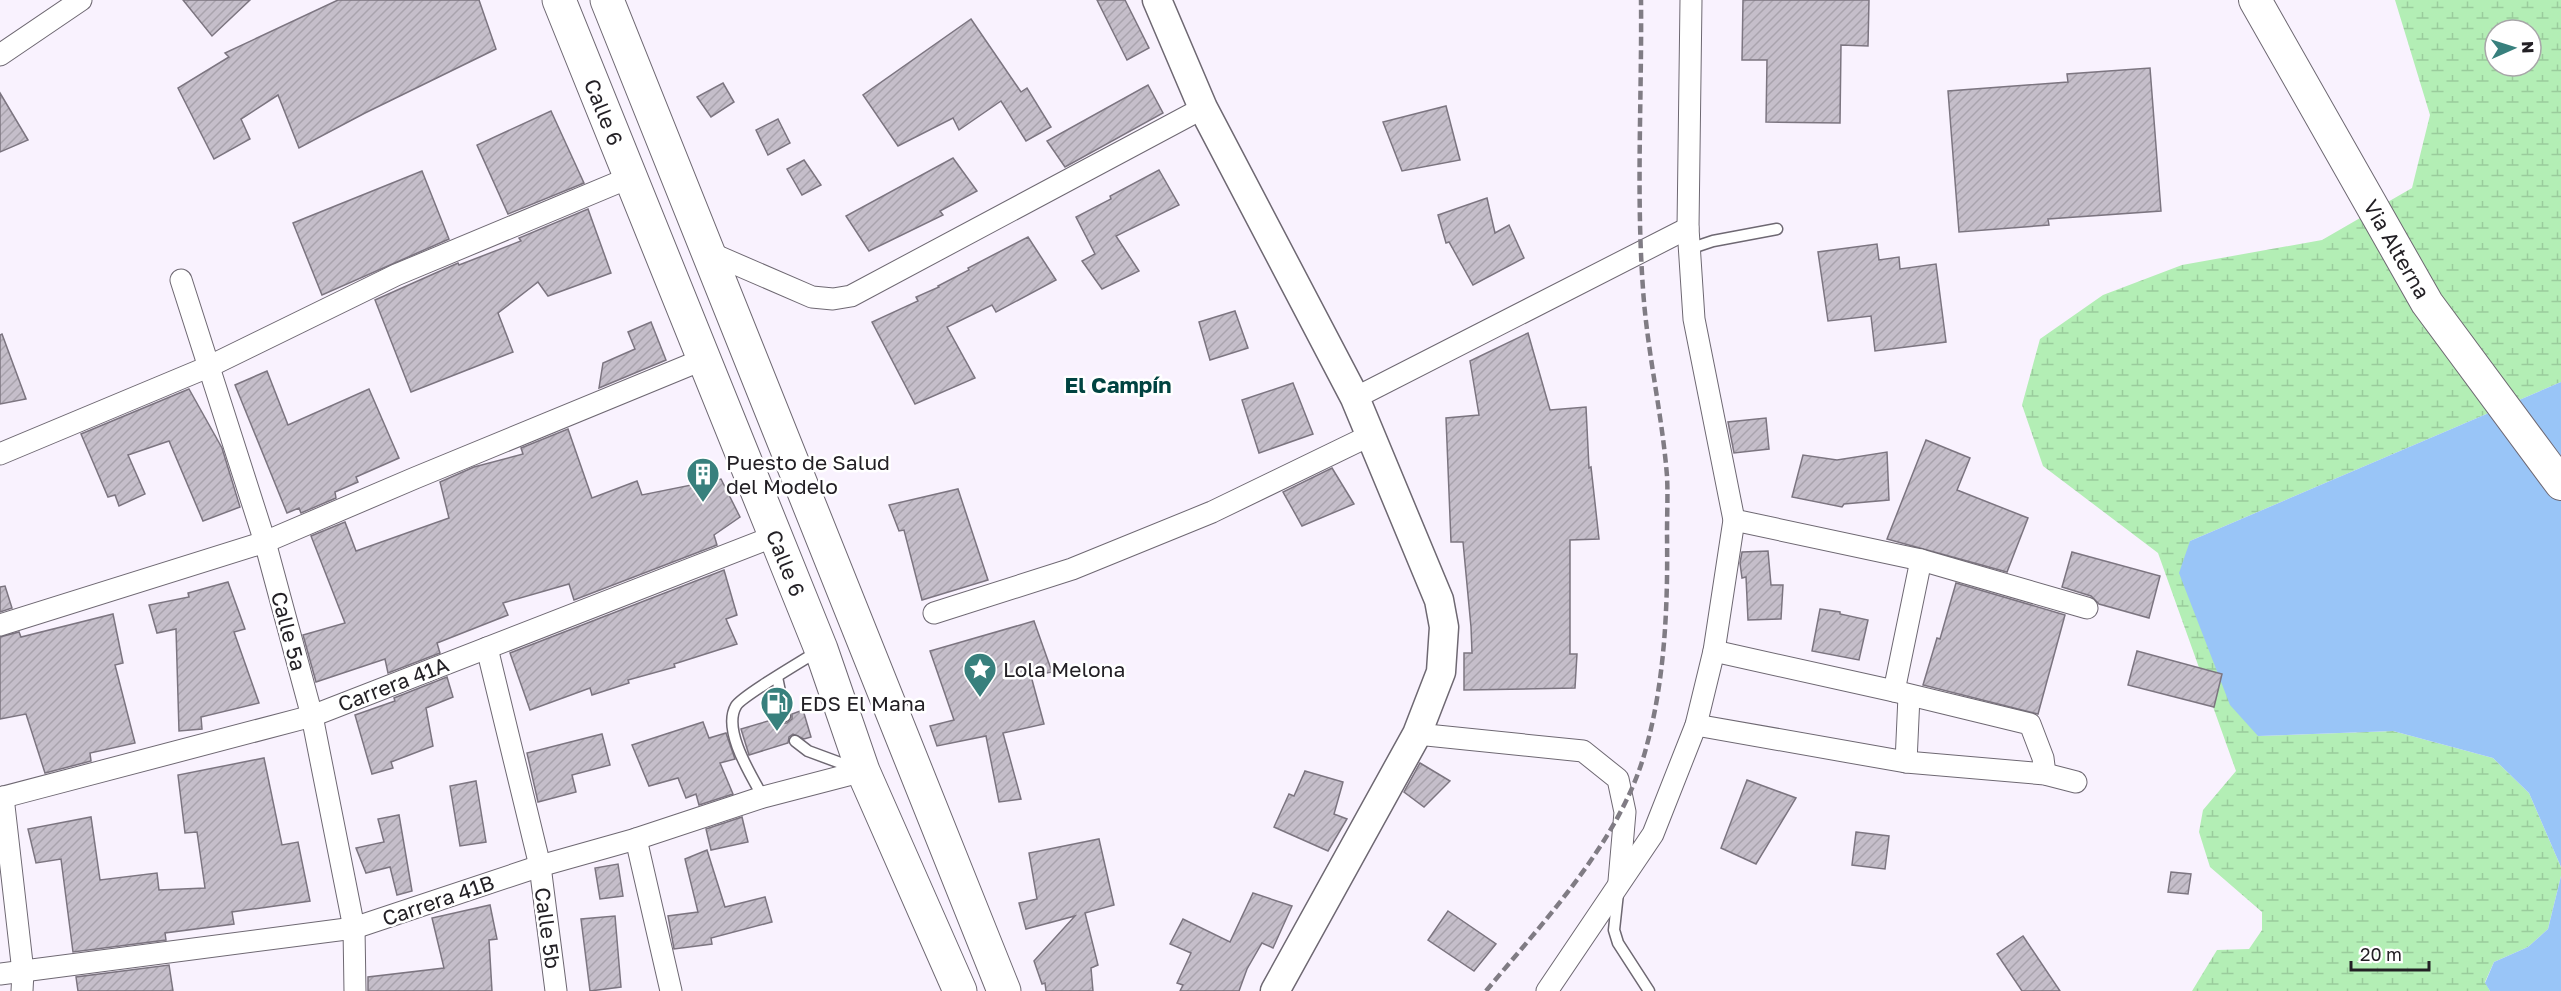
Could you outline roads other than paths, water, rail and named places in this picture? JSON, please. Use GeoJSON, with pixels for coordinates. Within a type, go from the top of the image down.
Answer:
{"type":"FeatureCollection","features":[{"type":"Feature","properties":{"kind":"highway","name":"Calle 6"},"geometry":{"type":"LineString","coordinates":[[559,0],[820,649],[863,771],[960,991]]}},
{"type":"Feature","properties":{"kind":"highway","name":"Calle 6"},"geometry":{"type":"LineString","coordinates":[[607,0],[1004,991]]}},
{"type":"Feature","properties":{"kind":"main road"},"geometry":{"type":"LineString","coordinates":[[1157,0],[1203,108],[1355,398],[1439,600],[1444,627],[1441,672],[1417,734],[1275,991]]}},
{"type":"Feature","properties":{"kind":"main road","name":"Via Alterna"},"geometry":{"type":"LineString","coordinates":[[2255,0],[2427,303],[2561,484]]}},
{"type":"Feature","properties":{"kind":"street"},"geometry":{"type":"LineString","coordinates":[[1547,991],[1653,834],[1696,726],[1714,651],[1734,520],[1694,319],[1688,239],[1691,0]]}},
{"type":"Feature","properties":{"kind":"street"},"geometry":{"type":"LineString","coordinates":[[0,55],[73,3]]}},
{"type":"Feature","properties":{"kind":"street"},"geometry":{"type":"LineString","coordinates":[[708,252],[812,297],[833,299],[851,296],[1203,108]]}},
{"type":"Feature","properties":{"kind":"street"},"geometry":{"type":"LineString","coordinates":[[0,454],[208,367],[396,275],[631,177]]}},
{"type":"Feature","properties":{"kind":"street"},"geometry":{"type":"LineString","coordinates":[[1355,398],[1688,239]]}},
{"type":"Feature","properties":{"kind":"street","name":"Calle 5a"},"geometry":{"type":"LineString","coordinates":[[182,280],[265,542],[312,716],[354,928],[355,991]]}},
{"type":"Feature","properties":{"kind":"street"},"geometry":{"type":"LineString","coordinates":[[0,625],[265,542],[425,473],[704,359]]}},
{"type":"Feature","properties":{"kind":"street"},"geometry":{"type":"LineString","coordinates":[[934,613],[1072,569],[1212,512],[1371,435]]}},
{"type":"Feature","properties":{"kind":"street"},"geometry":{"type":"LineString","coordinates":[[1734,520],[1922,560],[2087,608]]}},
{"type":"Feature","properties":{"kind":"street","name":"Carrera 41A"},"geometry":{"type":"LineString","coordinates":[[2,797],[312,716],[775,536]]}},
{"type":"Feature","properties":{"kind":"street"},"geometry":{"type":"LineString","coordinates":[[1906,762],[1902,693],[1922,560]]}},
{"type":"Feature","properties":{"kind":"street","name":"Calle 5b"},"geometry":{"type":"LineString","coordinates":[[487,648],[540,866],[556,991]]}},
{"type":"Feature","properties":{"kind":"street"},"geometry":{"type":"LineString","coordinates":[[1714,651],[2030,724],[2043,758],[2045,774]]}},
{"type":"Feature","properties":{"kind":"street"},"geometry":{"type":"LineString","coordinates":[[1696,726],[1906,762],[2045,774],[2076,782]]}},
{"type":"Feature","properties":{"kind":"street"},"geometry":{"type":"LineString","coordinates":[[1417,734],[1583,752],[1618,779],[1625,812],[1618,885]]}},
{"type":"Feature","properties":{"kind":"street","name":"Carrera 41B"},"geometry":{"type":"LineString","coordinates":[[0,974],[22,981],[354,928],[540,866],[636,839],[763,797],[863,771]]}},
{"type":"Feature","properties":{"kind":"street"},"geometry":{"type":"LineString","coordinates":[[2,797],[22,981]]}},
{"type":"Feature","properties":{"kind":"street"},"geometry":{"type":"LineString","coordinates":[[636,839],[671,991]]}},
{"type":"Feature","properties":{"kind":"lane"},"geometry":{"type":"LineString","coordinates":[[1688,239],[1713,241],[1777,229]]}},
{"type":"Feature","properties":{"kind":"lane"},"geometry":{"type":"LineString","coordinates":[[763,797],[740,752],[732,726],[736,706],[750,694],[820,649]]}},
{"type":"Feature","properties":{"kind":"lane"},"geometry":{"type":"LineString","coordinates":[[777,677],[785,716]]}},
{"type":"Feature","properties":{"kind":"lane"},"geometry":{"type":"LineString","coordinates":[[795,741],[808,751],[863,771]]}},
{"type":"Feature","properties":{"kind":"lane"},"geometry":{"type":"LineString","coordinates":[[1618,885],[1614,930],[1618,944],[1649,991]]}},
{"type":"Feature","properties":{"kind":"water"},"geometry":{"type":"Polygon","coordinates":[[[2561,382],[2561,867],[2529,793],[2493,758],[2393,731],[2258,736],[2230,705],[2179,573],[2190,541],[2561,382]]]}},
{"type":"Feature","properties":{"kind":"water"},"geometry":{"type":"Polygon","coordinates":[[[2561,876],[2561,991],[2490,991],[2485,983],[2494,962],[2528,947],[2548,929],[2561,876]]]}},
{"type":"Feature","properties":{"kind":"railway"},"geometry":{"type":"LineString","coordinates":[[1486,991],[1578,879],[1618,817],[1645,752],[1657,699],[1666,616],[1667,483],[1665,452],[1645,312],[1641,253],[1641,0]]}},
{"type":"Feature","properties":{"kind":"place","name":"Puesto de Salud del Modelo"},"geometry":{"type":"Point","coordinates":[703,503]}},
{"type":"Feature","properties":{"kind":"place","name":"Lola Melona"},"geometry":{"type":"Point","coordinates":[980,698]}},
{"type":"Feature","properties":{"kind":"place","name":"EDS El Mana"},"geometry":{"type":"Point","coordinates":[777,732]}},
{"type":"Feature","properties":{"kind":"district","name":"El Campín"},"geometry":{"type":"Point","coordinates":[1118,384]}}]}
